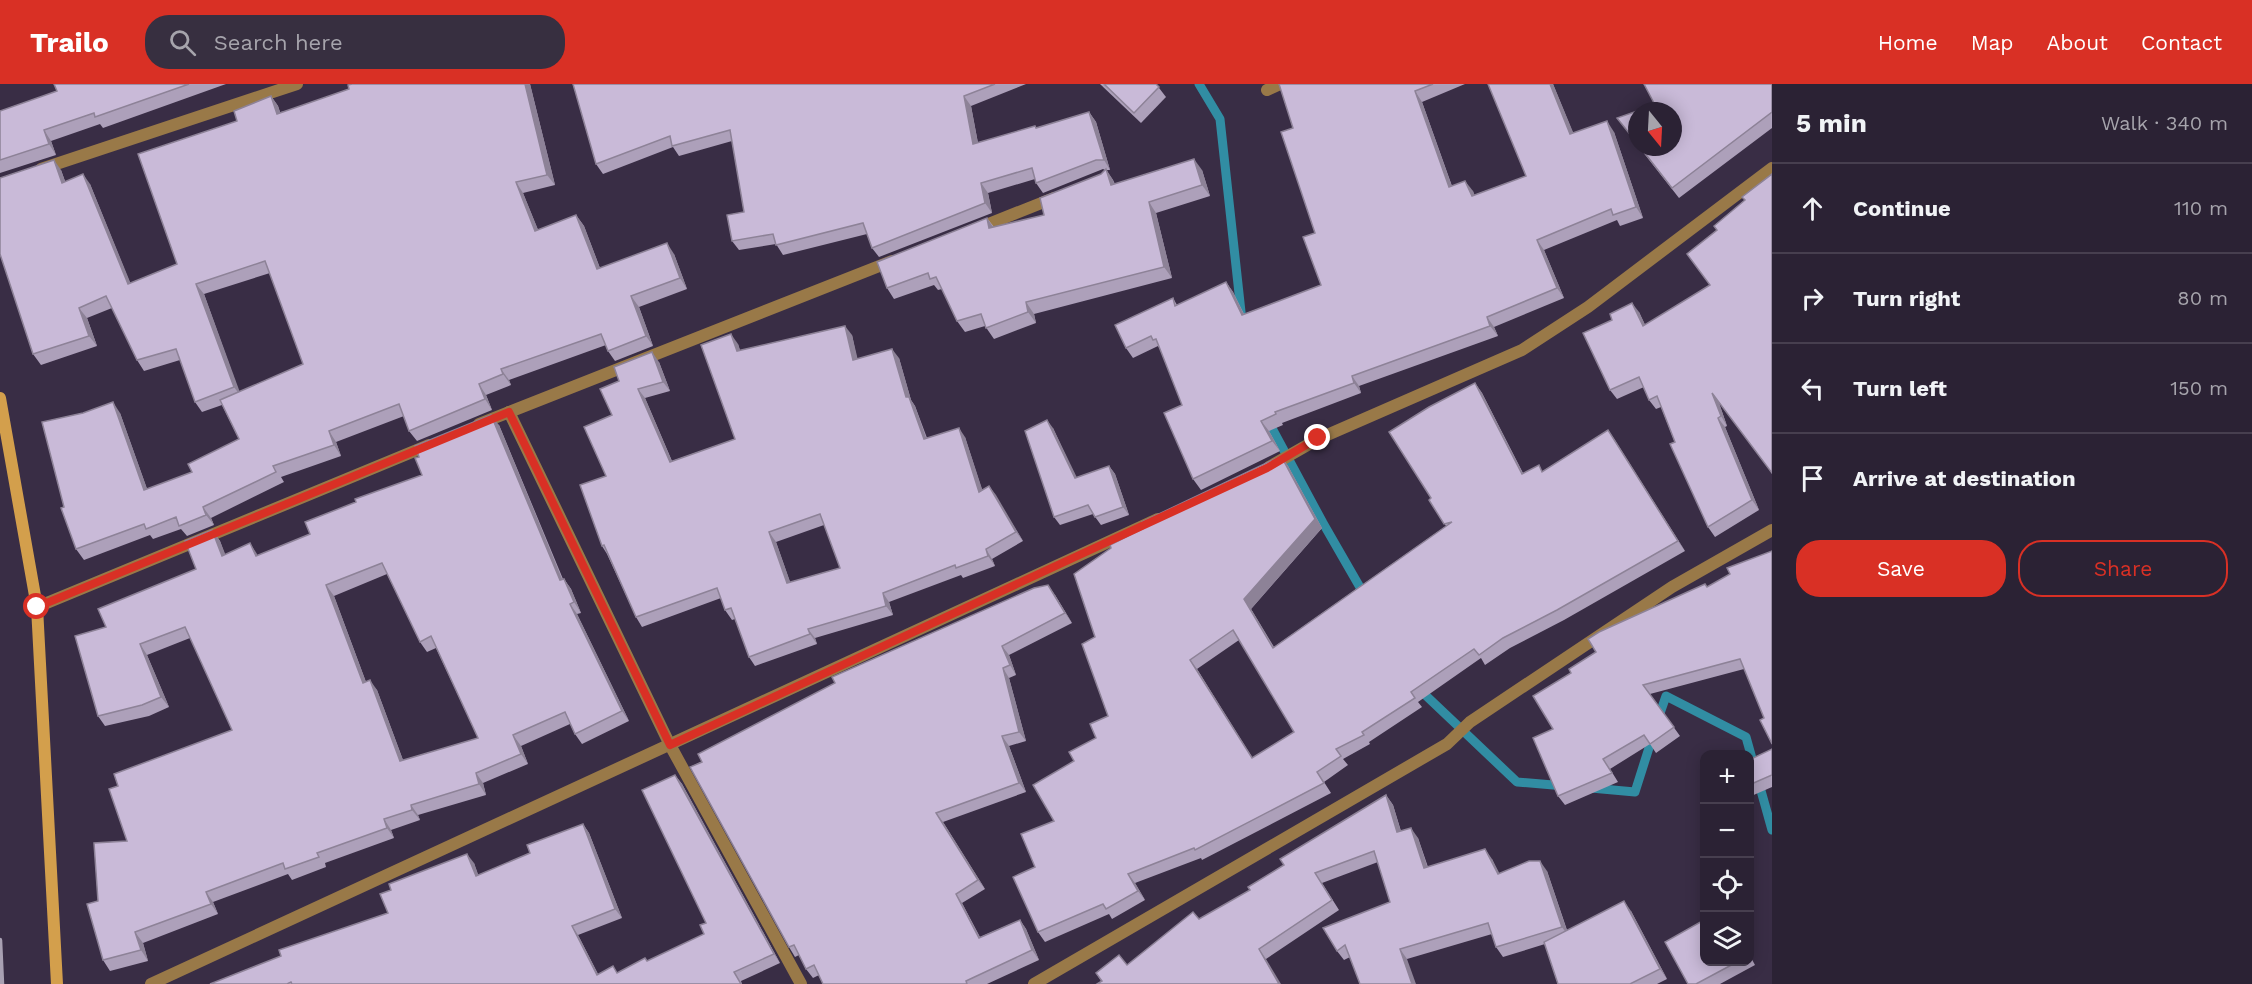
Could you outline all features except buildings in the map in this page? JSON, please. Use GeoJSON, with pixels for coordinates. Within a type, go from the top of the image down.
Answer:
{"type":"FeatureCollection","features":[{"type":"Feature","properties":{"kind":"main road"},"geometry":{"type":"LineString","coordinates":[[0,398],[37,607],[57,984]]}},
{"type":"Feature","properties":{"kind":"street"},"geometry":{"type":"LineString","coordinates":[[33,171],[297,84]]}},
{"type":"Feature","properties":{"kind":"street"},"geometry":{"type":"LineString","coordinates":[[1267,90],[1280,84]]}},
{"type":"Feature","properties":{"kind":"street"},"geometry":{"type":"LineString","coordinates":[[1261,471],[1318,438],[1522,350],[1588,307],[1772,168]]}},
{"type":"Feature","properties":{"kind":"street"},"geometry":{"type":"LineString","coordinates":[[963,234],[1062,195]]}},
{"type":"Feature","properties":{"kind":"street"},"geometry":{"type":"LineString","coordinates":[[465,430],[907,255]]}},
{"type":"Feature","properties":{"kind":"street"},"geometry":{"type":"LineString","coordinates":[[509,412],[670,745],[801,984]]}},
{"type":"Feature","properties":{"kind":"street"},"geometry":{"type":"LineString","coordinates":[[37,607],[444,439]]}},
{"type":"Feature","properties":{"kind":"street"},"geometry":{"type":"LineString","coordinates":[[151,984],[1169,514]]}},
{"type":"Feature","properties":{"kind":"street"},"geometry":{"type":"LineString","coordinates":[[1034,984],[1447,744],[1470,722],[1672,587],[1772,530]]}},
{"type":"Feature","properties":{"kind":"waterway"},"geometry":{"type":"LineString","coordinates":[[1199,84],[1220,119],[1242,321]]}},
{"type":"Feature","properties":{"kind":"waterway"},"geometry":{"type":"LineString","coordinates":[[1267,419],[1365,596]]}},
{"type":"Feature","properties":{"kind":"waterway"},"geometry":{"type":"LineString","coordinates":[[1419,689],[1517,782],[1565,786]]}},
{"type":"Feature","properties":{"kind":"waterway"},"geometry":{"type":"LineString","coordinates":[[1658,719],[1666,696],[1746,737],[1772,830]]}},
{"type":"Feature","properties":{"kind":"waterway"},"geometry":{"type":"LineString","coordinates":[[1591,788],[1635,792],[1654,732]]}},
{"type":"Feature","properties":{"kind":"railway"},"geometry":{"type":"LineString","coordinates":[[0,940],[2,984]]}},
{"type":"Feature","properties":{"kind":"route"},"geometry":{"type":"LineString","coordinates":[[37,607],[509,412],[670,745],[1267,468],[1318,438]]}}]}
